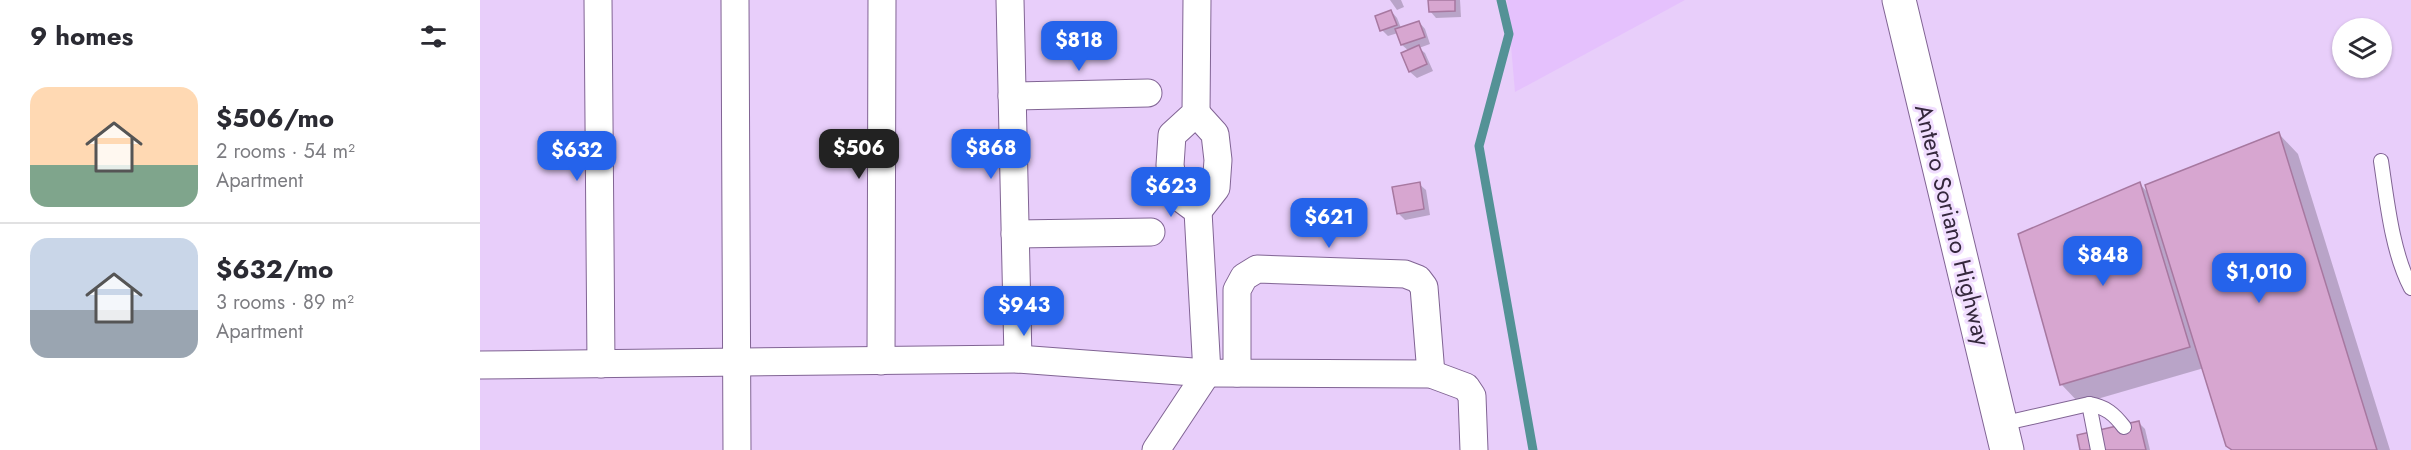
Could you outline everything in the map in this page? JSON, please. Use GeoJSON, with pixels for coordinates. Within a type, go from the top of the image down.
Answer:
{"type":"FeatureCollection","features":[{"type":"Feature","properties":{"kind":"main road","name":"Antero Soriano Highway"},"geometry":{"type":"LineString","coordinates":[[1899,0],[2004,437]]}},
{"type":"Feature","properties":{"kind":"street"},"geometry":{"type":"LineString","coordinates":[[598,0],[601,364]]}},
{"type":"Feature","properties":{"kind":"street"},"geometry":{"type":"LineString","coordinates":[[735,0],[737,450]]}},
{"type":"Feature","properties":{"kind":"street"},"geometry":{"type":"LineString","coordinates":[[881,361],[882,0]]}},
{"type":"Feature","properties":{"kind":"street"},"geometry":{"type":"LineString","coordinates":[[1010,0],[1018,359]]}},
{"type":"Feature","properties":{"kind":"street"},"geometry":{"type":"LineString","coordinates":[[1156,450],[1207,373],[1198,211],[1216,188],[1218,160],[1215,134],[1196,112],[1197,0]]}},
{"type":"Feature","properties":{"kind":"street"},"geometry":{"type":"LineString","coordinates":[[1012,96],[1148,93]]}},
{"type":"Feature","properties":{"kind":"street"},"geometry":{"type":"LineString","coordinates":[[1196,112],[1172,135],[1170,165],[1175,194],[1198,211]]}},
{"type":"Feature","properties":{"kind":"street"},"geometry":{"type":"LineString","coordinates":[[1015,234],[1151,232]]}},
{"type":"Feature","properties":{"kind":"street"},"geometry":{"type":"LineString","coordinates":[[1237,373],[1237,290],[1244,277],[1257,269],[1405,274],[1418,279],[1424,287],[1431,374]]}},
{"type":"Feature","properties":{"kind":"street"},"geometry":{"type":"LineString","coordinates":[[480,365],[1018,359],[1207,373],[1431,374],[1466,387],[1472,396],[1474,450]]}},
{"type":"Feature","properties":{"kind":"lane"},"geometry":{"type":"LineString","coordinates":[[2381,161],[2389,213],[2406,258],[2411,288]]}},
{"type":"Feature","properties":{"kind":"lane"},"geometry":{"type":"LineString","coordinates":[[2089,404],[2098,450]]}},
{"type":"Feature","properties":{"kind":"lane"},"geometry":{"type":"LineString","coordinates":[[2004,437],[2089,404],[2102,406],[2115,415],[2124,427]]}},
{"type":"Feature","properties":{"kind":"shaded area"},"geometry":{"type":"Polygon","coordinates":[[[1507,0],[1685,0],[1515,92],[1507,0]]]}},
{"type":"Feature","properties":{"kind":"building"},"geometry":{"type":"Polygon","coordinates":[[[1428,0],[1455,0],[1455,11],[1429,12],[1428,0]]]}},
{"type":"Feature","properties":{"kind":"building"},"geometry":{"type":"Polygon","coordinates":[[[1391,10],[1397,25],[1380,31],[1375,16],[1391,10]]]}},
{"type":"Feature","properties":{"kind":"building"},"geometry":{"type":"Polygon","coordinates":[[[1419,21],[1425,37],[1401,45],[1395,29],[1419,21]]]}},
{"type":"Feature","properties":{"kind":"building"},"geometry":{"type":"Polygon","coordinates":[[[1419,45],[1427,64],[1409,72],[1401,53],[1419,45]]]}},
{"type":"Feature","properties":{"kind":"building"},"geometry":{"type":"Polygon","coordinates":[[[2279,132],[2377,450],[2232,450],[2226,446],[2145,185],[2279,132]]]}},
{"type":"Feature","properties":{"kind":"building"},"geometry":{"type":"Polygon","coordinates":[[[1420,182],[1424,209],[1397,214],[1392,187],[1420,182]]]}},
{"type":"Feature","properties":{"kind":"building"},"geometry":{"type":"Polygon","coordinates":[[[2140,182],[2190,347],[2060,385],[2018,234],[2140,182]]]}},
{"type":"Feature","properties":{"kind":"building"},"geometry":{"type":"Polygon","coordinates":[[[2139,421],[2146,450],[2080,450],[2077,435],[2139,421]]]}},
{"type":"Feature","properties":{"kind":"waterway"},"geometry":{"type":"LineString","coordinates":[[1501,0],[1509,34],[1479,146],[1533,450]]}}]}
